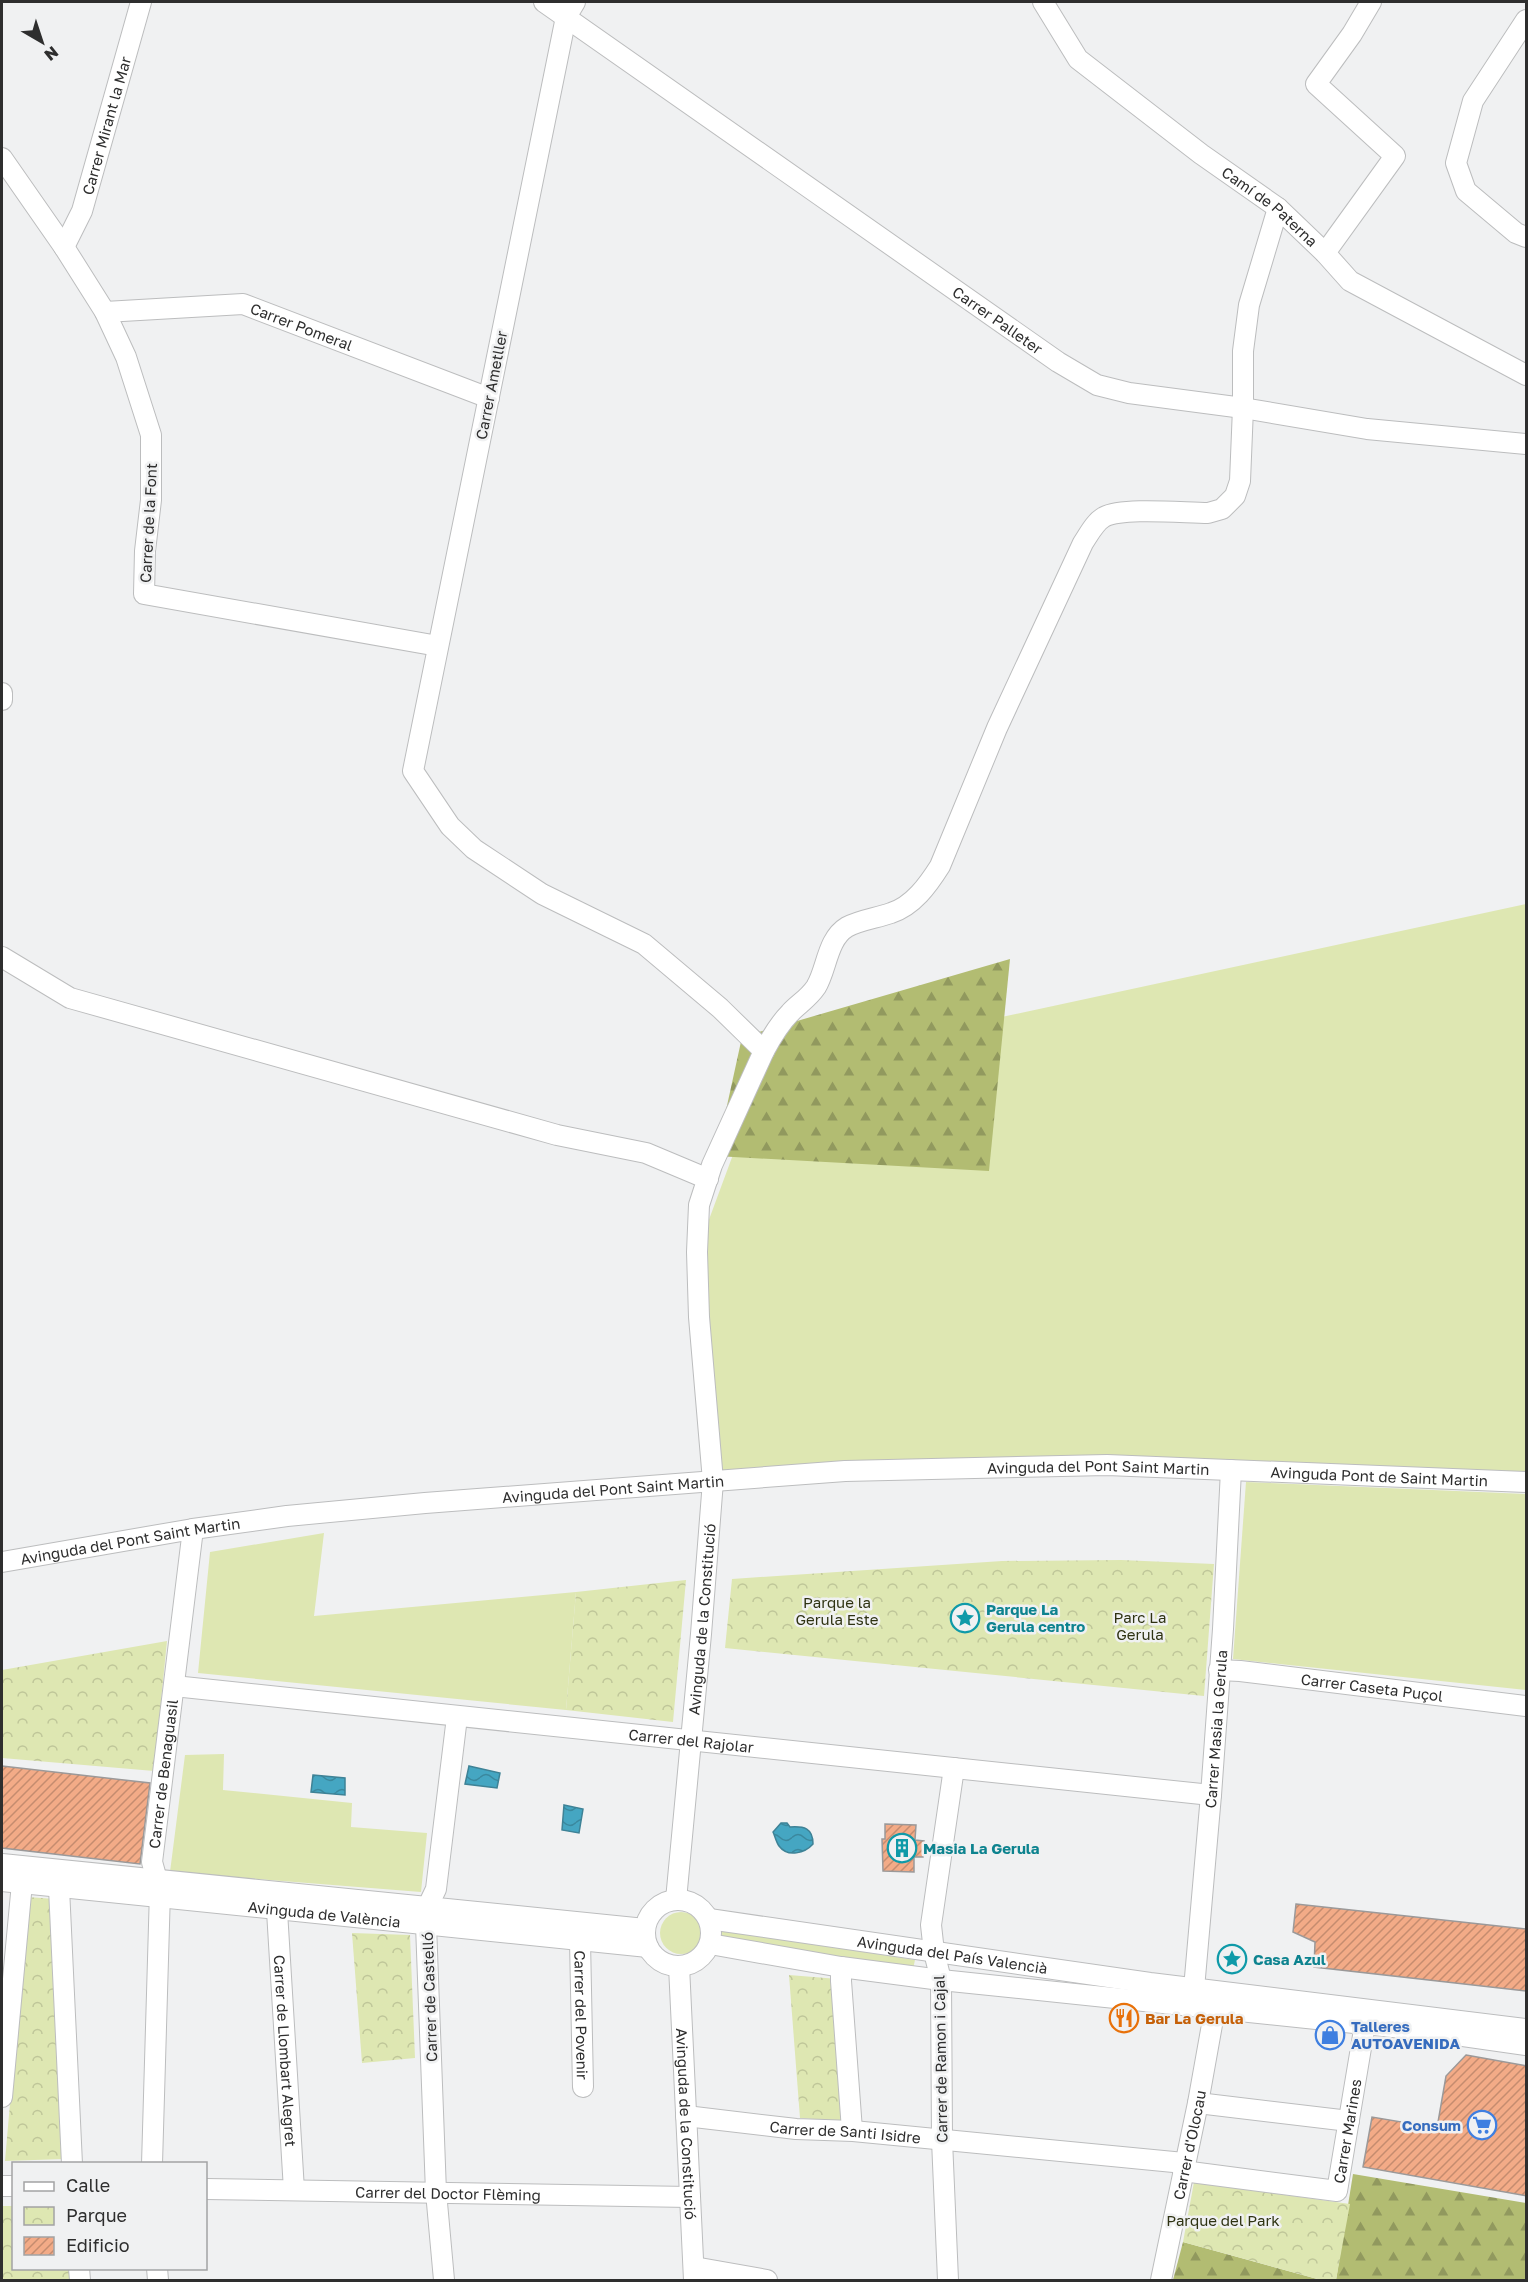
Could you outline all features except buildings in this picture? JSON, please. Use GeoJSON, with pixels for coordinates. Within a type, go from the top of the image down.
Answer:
{"type":"FeatureCollection","features":[{"type":"Feature","properties":{"kind":"street","name":"Carrer Mirant la Mar"},"geometry":{"type":"LineString","coordinates":[[64,247],[82,211],[141,2]]}},
{"type":"Feature","properties":{"kind":"street","name":"Carrer Palleter"},"geometry":{"type":"LineString","coordinates":[[544,2],[570,9],[1058,362],[1097,385],[1129,393],[1244,408],[1367,429],[1527,444]]}},
{"type":"Feature","properties":{"kind":"street","name":"Camí de Paterna"},"geometry":{"type":"LineString","coordinates":[[1043,2],[1078,59],[1201,154],[1278,208],[1325,253],[1350,281],[1527,375]]}},
{"type":"Feature","properties":{"kind":"street"},"geometry":{"type":"LineString","coordinates":[[1325,253],[1395,156],[1316,84],[1352,34],[1371,2]]}},
{"type":"Feature","properties":{"kind":"street","name":"Carrer Ametller"},"geometry":{"type":"LineString","coordinates":[[570,9],[413,771],[450,826],[474,849],[542,894],[644,944],[720,1008],[764,1051]]}},
{"type":"Feature","properties":{"kind":"street"},"geometry":{"type":"LineString","coordinates":[[1527,20],[1473,101],[1456,163],[1466,191],[1516,233],[1527,237]]}},
{"type":"Feature","properties":{"kind":"street","name":"Carrer de la Font"},"geometry":{"type":"LineString","coordinates":[[2,158],[64,247],[105,312],[126,357],[151,435],[151,500],[145,551],[144,594],[438,646]]}},
{"type":"Feature","properties":{"kind":"street"},"geometry":{"type":"LineString","coordinates":[[1244,408],[1243,351],[1250,305],[1278,208]]}},
{"type":"Feature","properties":{"kind":"street","name":"Carrer Pomeral"},"geometry":{"type":"LineString","coordinates":[[105,312],[243,304],[489,398]]}},
{"type":"Feature","properties":{"kind":"street","name":"Avinguda de la Constitució"},"geometry":{"type":"LineString","coordinates":[[676,1900],[713,1481],[703,1370],[697,1252],[699,1205],[716,1156],[764,1051],[774,1033],[790,1013],[804,1002],[817,986],[833,943],[846,928],[894,912],[912,901],[928,886],[940,866],[997,729],[1083,543],[1092,529],[1103,518],[1119,513],[1208,513],[1222,509],[1235,496],[1240,481],[1244,408]]}},
{"type":"Feature","properties":{"kind":"street"},"geometry":{"type":"LineString","coordinates":[[2,693],[2,700]]}},
{"type":"Feature","properties":{"kind":"street"},"geometry":{"type":"LineString","coordinates":[[2,957],[70,998],[557,1135],[646,1153],[708,1179]]}},
{"type":"Feature","properties":{"kind":"street","name":"Avinguda del Pont Saint Martin"},"geometry":{"type":"LineString","coordinates":[[2,1562],[193,1529],[287,1516],[425,1503],[845,1471],[1107,1465],[1231,1470]]}},
{"type":"Feature","properties":{"kind":"street","name":"Avinguda Pont de Saint Martin"},"geometry":{"type":"LineString","coordinates":[[1231,1470],[1527,1482]]}},
{"type":"Feature","properties":{"kind":"street","name":"Carrer Masia la Gerula"},"geometry":{"type":"LineString","coordinates":[[1194,1997],[1211,1794],[1231,1470]]}},
{"type":"Feature","properties":{"kind":"street","name":"Carrer de Benaguasil"},"geometry":{"type":"LineString","coordinates":[[152,2162],[158,1890],[152,1862],[193,1529]]}},
{"type":"Feature","properties":{"kind":"street","name":"Carrer Caseta Puçol"},"geometry":{"type":"LineString","coordinates":[[1219,1670],[1252,1672],[1527,1706]]}},
{"type":"Feature","properties":{"kind":"street","name":"Carrer del Rajolar"},"geometry":{"type":"LineString","coordinates":[[174,1686],[690,1742],[1211,1794]]}},
{"type":"Feature","properties":{"kind":"street","name":"Carrer de Castelló"},"geometry":{"type":"LineString","coordinates":[[444,2280],[436,2192],[426,1917],[436,1889],[457,1717]]}},
{"type":"Feature","properties":{"kind":"street","name":"Carrer de Ramon i Cajal"},"geometry":{"type":"LineString","coordinates":[[948,2280],[942,2139],[941,1980],[934,1952],[931,1925],[954,1768]]}},
{"type":"Feature","properties":{"kind":"street","name":"Avinguda de València"},"geometry":{"type":"LineString","coordinates":[[2,1864],[277,1911],[426,1917],[580,1941],[646,1938]]}},
{"type":"Feature","properties":{"kind":"street","name":"Avinguda de València"},"geometry":{"type":"LineString","coordinates":[[2,1881],[59,1888],[158,1890],[646,1938]]}},
{"type":"Feature","properties":{"kind":"street"},"geometry":{"type":"LineString","coordinates":[[2,2097],[22,1883]]}},
{"type":"Feature","properties":{"kind":"street"},"geometry":{"type":"LineString","coordinates":[[59,1888],[72,2162]]}},
{"type":"Feature","properties":{"kind":"street"},"geometry":{"type":"LineString","coordinates":[[676,1900],[695,1904],[709,1920],[710,1944],[698,1960],[679,1966],[660,1962],[646,1938],[652,1913],[667,1902],[676,1900]]}},
{"type":"Feature","properties":{"kind":"street","name":"Carrer de Llombart Alegret"},"geometry":{"type":"LineString","coordinates":[[277,1911],[294,2190]]}},
{"type":"Feature","properties":{"kind":"street","name":"Avinguda del País Valencià"},"geometry":{"type":"LineString","coordinates":[[709,1920],[934,1952],[1194,1997],[1215,2008],[1527,2045]]}},
{"type":"Feature","properties":{"kind":"street","name":"Carrer del Povenir"},"geometry":{"type":"LineString","coordinates":[[580,1941],[583,2087]]}},
{"type":"Feature","properties":{"kind":"street","name":"Avinguda del País Valencià"},"geometry":{"type":"LineString","coordinates":[[710,1944],[841,1967],[941,1980],[1194,1997],[1527,2029]]}},
{"type":"Feature","properties":{"kind":"street","name":"Avinguda de la Constitució"},"geometry":{"type":"LineString","coordinates":[[679,1966],[694,2274]]}},
{"type":"Feature","properties":{"kind":"street"},"geometry":{"type":"LineString","coordinates":[[841,1967],[852,2130]]}},
{"type":"Feature","properties":{"kind":"street","name":"Carrer d'Olocau"},"geometry":{"type":"LineString","coordinates":[[1161,2280],[1198,2103],[1215,2008]]}},
{"type":"Feature","properties":{"kind":"street","name":"Carrer Marines"},"geometry":{"type":"LineString","coordinates":[[1184,2167],[1337,2191],[1365,2024]]}},
{"type":"Feature","properties":{"kind":"street"},"geometry":{"type":"LineString","coordinates":[[1198,2103],[1349,2121]]}},
{"type":"Feature","properties":{"kind":"street","name":"Carrer de Santi Isidre"},"geometry":{"type":"LineString","coordinates":[[686,2116],[796,2129],[852,2130],[942,2139],[1184,2167]]}},
{"type":"Feature","properties":{"kind":"street","name":"Carrer del Doctor Flèming"},"geometry":{"type":"LineString","coordinates":[[207,2188],[690,2197]]}},
{"type":"Feature","properties":{"kind":"street"},"geometry":{"type":"LineString","coordinates":[[694,2274],[767,2280]]}},
{"type":"Feature","properties":{"kind":"green space"},"geometry":{"type":"Polygon","coordinates":[[[1526,904],[1526,1474],[1231,1470],[713,1481],[697,1252],[765,1068],[1526,904]]]}},
{"type":"Feature","properties":{"kind":"green space"},"geometry":{"type":"Polygon","coordinates":[[[1010,959],[989,1171],[716,1156],[742,1037],[1010,959]]]}},
{"type":"Feature","properties":{"kind":"green space"},"geometry":{"type":"Polygon","coordinates":[[[1246,1482],[1526,1494],[1526,1690],[1233,1659],[1246,1482]]]}},
{"type":"Feature","properties":{"kind":"green space"},"geometry":{"type":"Polygon","coordinates":[[[324,1533],[314,1616],[576,1592],[566,1710],[198,1673],[210,1552],[324,1533]]]}},
{"type":"Feature","properties":{"kind":"green space","name":"Parc La Gerula"},"geometry":{"type":"Polygon","coordinates":[[[1121,1560],[1214,1564],[1204,1696],[725,1648],[732,1579],[1002,1561],[1121,1560]]]}},
{"type":"Feature","properties":{"kind":"green space"},"geometry":{"type":"Polygon","coordinates":[[[686,1580],[673,1722],[566,1710],[576,1592],[686,1580]]]}},
{"type":"Feature","properties":{"kind":"green space"},"geometry":{"type":"Polygon","coordinates":[[[167,1641],[154,1771],[2,1758],[2,1670],[167,1641]]]}},
{"type":"Feature","properties":{"kind":"green space"},"geometry":{"type":"Polygon","coordinates":[[[224,1754],[223,1790],[352,1803],[351,1827],[427,1833],[421,1892],[170,1872],[185,1755],[224,1754]]]}},
{"type":"Feature","properties":{"kind":"green space"},"geometry":{"type":"Polygon","coordinates":[[[28,1897],[54,1899],[64,2159],[5,2161],[28,1897]]]}},
{"type":"Feature","properties":{"kind":"green space"},"geometry":{"type":"Polygon","coordinates":[[[681,1912],[696,1918],[702,1933],[696,1948],[681,1954],[666,1948],[660,1933],[666,1918],[681,1912]]]}},
{"type":"Feature","properties":{"kind":"green space"},"geometry":{"type":"Polygon","coordinates":[[[720,1929],[915,1960],[913,1969],[717,1942],[720,1929]]]}},
{"type":"Feature","properties":{"kind":"green space"},"geometry":{"type":"Polygon","coordinates":[[[352,1933],[410,1935],[415,2058],[362,2063],[352,1933]]]}},
{"type":"Feature","properties":{"kind":"green space"},"geometry":{"type":"Polygon","coordinates":[[[789,1975],[838,1979],[841,2121],[800,2118],[789,1975]]]}},
{"type":"Feature","properties":{"kind":"green space"},"geometry":{"type":"Polygon","coordinates":[[[1353,2174],[1526,2203],[1526,2280],[1336,2280],[1353,2174]]]}},
{"type":"Feature","properties":{"kind":"green space","name":"Parque del Park"},"geometry":{"type":"Polygon","coordinates":[[[1194,2182],[1350,2204],[1336,2280],[1321,2280],[1183,2242],[1194,2182]]]}},
{"type":"Feature","properties":{"kind":"green space"},"geometry":{"type":"Polygon","coordinates":[[[2,2206],[12,2206],[12,2270],[70,2270],[71,2280],[2,2280],[2,2206]]]}},
{"type":"Feature","properties":{"kind":"green space"},"geometry":{"type":"Polygon","coordinates":[[[1183,2242],[1321,2280],[1173,2280],[1183,2242]]]}},
{"type":"Feature","properties":{"kind":"water"},"geometry":{"type":"Polygon","coordinates":[[[469,1766],[500,1773],[497,1788],[465,1784],[469,1766]]]}},
{"type":"Feature","properties":{"kind":"water"},"geometry":{"type":"Polygon","coordinates":[[[313,1775],[345,1778],[345,1795],[311,1792],[313,1775]]]}},
{"type":"Feature","properties":{"kind":"water"},"geometry":{"type":"Polygon","coordinates":[[[564,1805],[583,1809],[579,1833],[562,1830],[564,1805]]]}},
{"type":"Feature","properties":{"kind":"water"},"geometry":{"type":"Polygon","coordinates":[[[781,1823],[787,1823],[790,1827],[807,1829],[813,1839],[813,1844],[806,1850],[796,1853],[783,1850],[773,1832],[781,1823]]]}},
{"type":"Feature","properties":{"kind":"place","name":"Parque La Gerula centro"},"geometry":{"type":"Point","coordinates":[965,1618]}},
{"type":"Feature","properties":{"kind":"place","name":"Masia La Gerula"},"geometry":{"type":"Point","coordinates":[902,1848]}},
{"type":"Feature","properties":{"kind":"place","name":"Casa Azul"},"geometry":{"type":"Point","coordinates":[1232,1959]}},
{"type":"Feature","properties":{"kind":"place","name":"Bar La Gerula"},"geometry":{"type":"Point","coordinates":[1124,2018]}},
{"type":"Feature","properties":{"kind":"place","name":"Talleres AUTOAVENIDA"},"geometry":{"type":"Point","coordinates":[1330,2035]}},
{"type":"Feature","properties":{"kind":"place","name":"Consum"},"geometry":{"type":"Point","coordinates":[1482,2125]}},
{"type":"Feature","properties":{"kind":"park label","name":"Parque la Gerula Este"},"geometry":{"type":"Point","coordinates":[837,1610]}}]}
